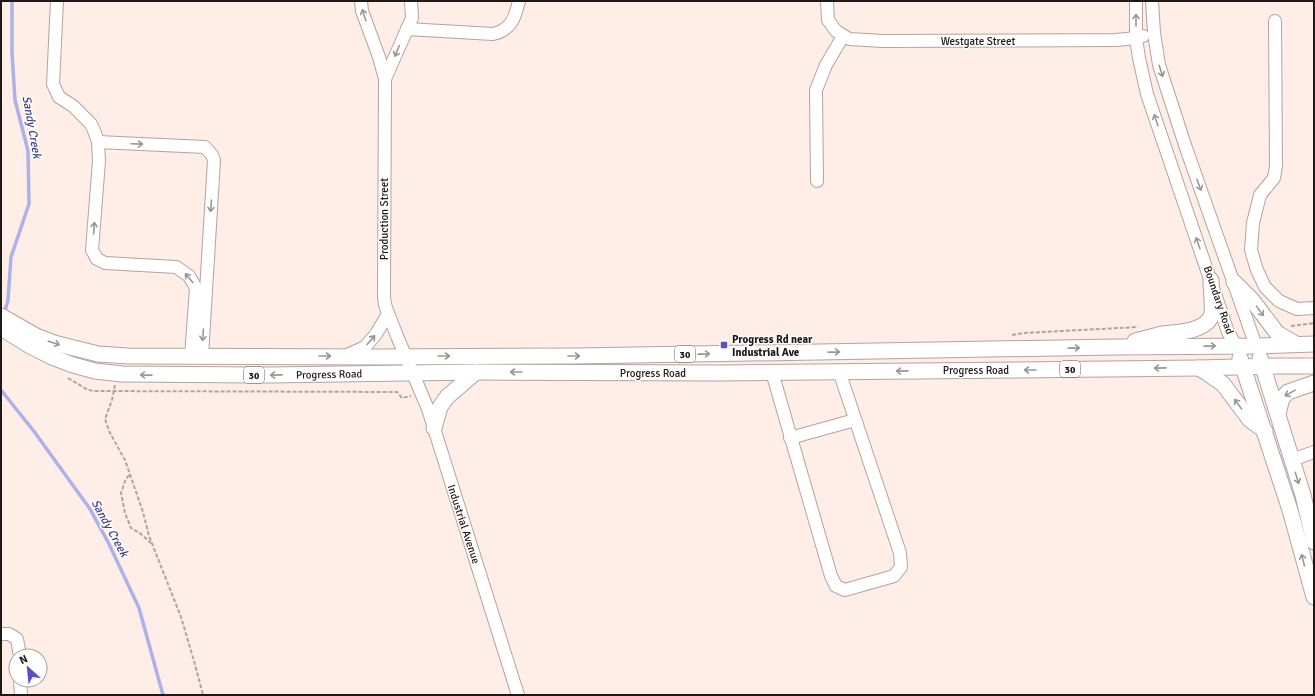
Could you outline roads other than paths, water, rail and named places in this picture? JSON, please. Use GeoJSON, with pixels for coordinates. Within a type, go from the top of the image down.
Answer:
{"type":"FeatureCollection","features":[{"type":"Feature","properties":{"kind":"main road"},"geometry":{"type":"LineString","coordinates":[[1115,347],[1161,334],[1189,331],[1203,325],[1212,314],[1211,280]]}},
{"type":"Feature","properties":{"kind":"main road"},"geometry":{"type":"LineString","coordinates":[[1234,282],[1252,300],[1277,333],[1297,344]]}},
{"type":"Feature","properties":{"kind":"main road","name":"Progress Road"},"geometry":{"type":"LineString","coordinates":[[1,316],[18,333],[52,357],[95,371],[116,374],[240,375],[476,372],[772,372],[1314,366]]}},
{"type":"Feature","properties":{"kind":"main road","name":"Progress Road"},"geometry":{"type":"LineString","coordinates":[[1,328],[36,336],[54,343],[98,354],[197,356],[639,355],[1314,344]]}},
{"type":"Feature","properties":{"kind":"main road","name":"Boundary Road"},"geometry":{"type":"LineString","coordinates":[[1236,346],[1290,510],[1314,597]]}},
{"type":"Feature","properties":{"kind":"main road","name":"Boundary Road"},"geometry":{"type":"LineString","coordinates":[[1256,346],[1303,495],[1314,542]]}},
{"type":"Feature","properties":{"kind":"main road"},"geometry":{"type":"LineString","coordinates":[[1199,368],[1223,384],[1250,420],[1265,431]]}},
{"type":"Feature","properties":{"kind":"main road"},"geometry":{"type":"LineString","coordinates":[[434,428],[440,407],[447,397],[476,372]]}},
{"type":"Feature","properties":{"kind":"main road"},"geometry":{"type":"LineString","coordinates":[[1278,414],[1282,398],[1288,392],[1314,383]]}},
{"type":"Feature","properties":{"kind":"street"},"geometry":{"type":"LineString","coordinates":[[57,1],[53,84],[59,97],[73,106],[91,124],[98,142],[99,161],[92,250],[97,259],[105,263],[176,267],[189,276],[196,288],[197,356]]}},
{"type":"Feature","properties":{"kind":"street","name":"Production Street"},"geometry":{"type":"LineString","coordinates":[[361,1],[362,11],[379,57],[385,79],[384,296],[388,314],[405,356]]}},
{"type":"Feature","properties":{"kind":"street","name":"Production Street"},"geometry":{"type":"LineString","coordinates":[[385,79],[412,18],[411,1]]}},
{"type":"Feature","properties":{"kind":"street"},"geometry":{"type":"LineString","coordinates":[[407,29],[493,34],[502,32],[510,24],[517,10],[519,1]]}},
{"type":"Feature","properties":{"kind":"street"},"geometry":{"type":"LineString","coordinates":[[817,181],[816,90],[826,65],[843,36],[836,31],[828,20],[827,1]]}},
{"type":"Feature","properties":{"kind":"street","name":"Boundary Road"},"geometry":{"type":"LineString","coordinates":[[1136,1],[1136,38],[1147,94],[1228,332],[1236,346]]}},
{"type":"Feature","properties":{"kind":"street","name":"Boundary Road"},"geometry":{"type":"LineString","coordinates":[[1152,1],[1154,33],[1159,65],[1186,148],[1256,346]]}},
{"type":"Feature","properties":{"kind":"street"},"geometry":{"type":"LineString","coordinates":[[1275,21],[1276,166],[1274,178],[1260,195],[1253,223],[1251,250],[1257,270],[1265,287],[1279,301],[1297,309],[1314,308]]}},
{"type":"Feature","properties":{"kind":"street","name":"Westgate Street"},"geometry":{"type":"LineString","coordinates":[[843,36],[849,39],[883,41],[1116,40],[1136,38],[1154,33]]}},
{"type":"Feature","properties":{"kind":"street"},"geometry":{"type":"LineString","coordinates":[[98,142],[205,147],[212,155],[214,160],[197,356]]}},
{"type":"Feature","properties":{"kind":"street"},"geometry":{"type":"LineString","coordinates":[[344,356],[365,347],[376,334],[388,314]]}},
{"type":"Feature","properties":{"kind":"street","name":"Industrial Avenue"},"geometry":{"type":"LineString","coordinates":[[405,356],[428,409],[518,695]]}},
{"type":"Feature","properties":{"kind":"street"},"geometry":{"type":"LineString","coordinates":[[772,372],[831,576],[836,586],[845,590],[894,576],[901,567],[900,553],[839,371]]}},
{"type":"Feature","properties":{"kind":"street"},"geometry":{"type":"LineString","coordinates":[[790,438],[855,420]]}},
{"type":"Feature","properties":{"kind":"street"},"geometry":{"type":"LineString","coordinates":[[1292,460],[1314,452]]}},
{"type":"Feature","properties":{"kind":"street"},"geometry":{"type":"LineString","coordinates":[[1,634],[9,634],[17,639],[19,648]]}},
{"type":"Feature","properties":{"kind":"waterway","name":"Sandy Creek"},"geometry":{"type":"LineString","coordinates":[[4,314],[8,300],[11,257],[29,204],[28,151],[15,100],[12,53],[12,1]]}},
{"type":"Feature","properties":{"kind":"waterway","name":"Sandy Creek"},"geometry":{"type":"LineString","coordinates":[[1,390],[33,430],[90,509],[109,544],[139,608],[163,695]]}},
{"type":"Feature","properties":{"kind":"place","name":"Progress Rd near Industrial Ave"},"geometry":{"type":"Point","coordinates":[724,345]}}]}
